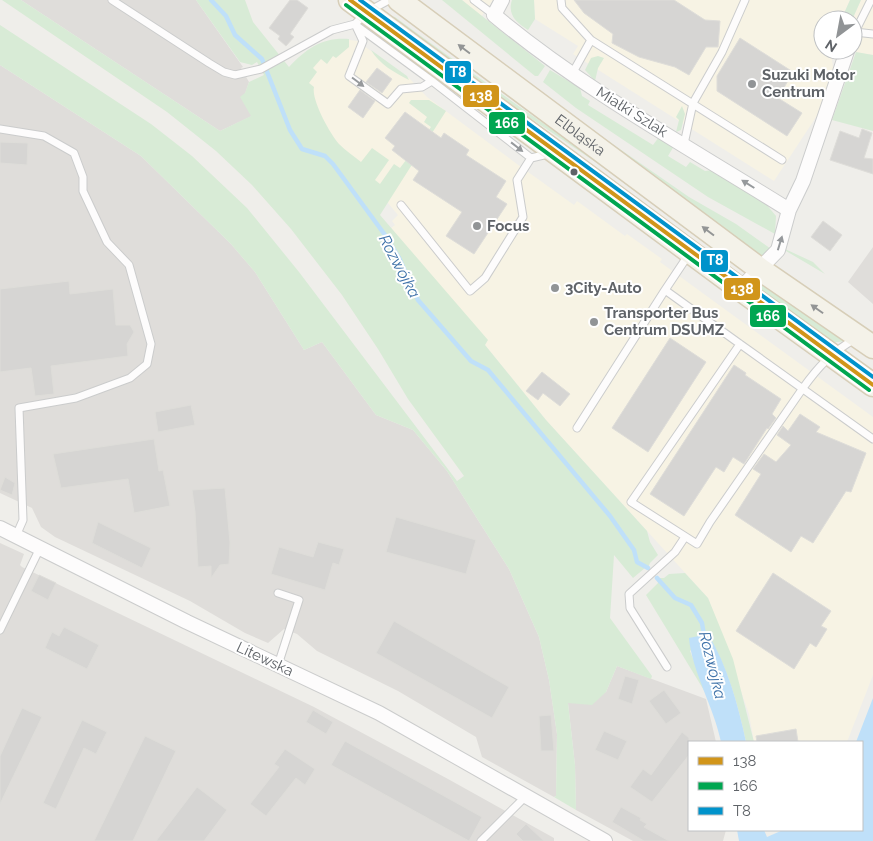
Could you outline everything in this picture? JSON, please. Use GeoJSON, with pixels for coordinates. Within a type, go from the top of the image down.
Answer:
{"type":"FeatureCollection","features":[{"type":"Feature","properties":{"kind":"main road","name":"Elbląska"},"geometry":{"type":"LineString","coordinates":[[399,0],[761,270],[865,342]]}},
{"type":"Feature","properties":{"kind":"main road","name":"Elbląska"},"geometry":{"type":"LineString","coordinates":[[357,12],[555,152],[873,385]]}},
{"type":"Feature","properties":{"kind":"street"},"geometry":{"type":"LineString","coordinates":[[494,15],[502,0]]}},
{"type":"Feature","properties":{"kind":"street","name":"Miałki Szlak"},"geometry":{"type":"LineString","coordinates":[[494,15],[530,45],[572,74],[789,210]]}},
{"type":"Feature","properties":{"kind":"street"},"geometry":{"type":"LineString","coordinates":[[740,289],[761,270],[778,250],[789,210],[803,181],[844,60]]}},
{"type":"Feature","properties":{"kind":"street","name":"Litewska"},"geometry":{"type":"LineString","coordinates":[[0,528],[379,713],[605,841]]}},
{"type":"Feature","properties":{"kind":"lane"},"geometry":{"type":"LineString","coordinates":[[112,0],[224,72],[235,75],[261,69],[332,30],[357,12],[390,0]]}},
{"type":"Feature","properties":{"kind":"lane"},"geometry":{"type":"LineString","coordinates":[[474,0],[494,15]]}},
{"type":"Feature","properties":{"kind":"lane"},"geometry":{"type":"LineString","coordinates":[[561,0],[562,8],[591,40],[782,160]]}},
{"type":"Feature","properties":{"kind":"lane"},"geometry":{"type":"LineString","coordinates":[[684,144],[693,103],[722,52],[744,0]]}},
{"type":"Feature","properties":{"kind":"lane"},"geometry":{"type":"LineString","coordinates":[[863,16],[871,0]]}},
{"type":"Feature","properties":{"kind":"lane"},"geometry":{"type":"LineString","coordinates":[[357,12],[432,81],[531,158]]}},
{"type":"Feature","properties":{"kind":"lane"},"geometry":{"type":"LineString","coordinates":[[357,12],[363,41],[349,76],[388,104],[401,89],[422,87],[432,81]]}},
{"type":"Feature","properties":{"kind":"lane"},"geometry":{"type":"LineString","coordinates":[[572,74],[591,40]]}},
{"type":"Feature","properties":{"kind":"lane"},"geometry":{"type":"LineString","coordinates":[[0,130],[44,136],[74,153],[83,177],[83,191],[107,242],[129,265],[151,344],[147,364],[130,378],[76,398],[19,408],[23,520],[16,536]]}},
{"type":"Feature","properties":{"kind":"lane"},"geometry":{"type":"LineString","coordinates":[[400,205],[470,291],[485,278],[523,217],[517,180],[531,158],[555,152]]}},
{"type":"Feature","properties":{"kind":"lane"},"geometry":{"type":"LineString","coordinates":[[577,428],[690,252]]}},
{"type":"Feature","properties":{"kind":"lane"},"geometry":{"type":"LineString","coordinates":[[664,290],[873,439]]}},
{"type":"Feature","properties":{"kind":"lane"},"geometry":{"type":"LineString","coordinates":[[740,344],[631,502],[697,544],[818,366],[830,355],[865,342]]}},
{"type":"Feature","properties":{"kind":"lane"},"geometry":{"type":"LineString","coordinates":[[667,667],[630,608],[629,594],[675,552],[685,537]]}},
{"type":"Feature","properties":{"kind":"lane"},"geometry":{"type":"LineString","coordinates":[[0,630],[40,548]]}},
{"type":"Feature","properties":{"kind":"lane"},"geometry":{"type":"LineString","coordinates":[[278,593],[299,600],[278,665]]}},
{"type":"Feature","properties":{"kind":"lane"},"geometry":{"type":"LineString","coordinates":[[481,841],[526,796]]}},
{"type":"Feature","properties":{"kind":"shaded area"},"geometry":{"type":"Polygon","coordinates":[[[21,0],[196,0],[243,67],[241,68],[249,82],[245,94],[252,116],[220,131],[21,0]]]}},
{"type":"Feature","properties":{"kind":"shaded area"},"geometry":{"type":"Polygon","coordinates":[[[462,0],[493,0],[481,17],[462,0]]]}},
{"type":"Feature","properties":{"kind":"shaded area"},"geometry":{"type":"Polygon","coordinates":[[[534,0],[850,0],[846,10],[813,10],[813,60],[832,60],[833,68],[818,114],[774,181],[573,54],[578,46],[535,19],[534,0]]]}},
{"type":"Feature","properties":{"kind":"shaded area"},"geometry":{"type":"Polygon","coordinates":[[[861,0],[873,0],[873,55],[863,53],[863,10],[856,10],[861,0]]]}},
{"type":"Feature","properties":{"kind":"shaded area"},"geometry":{"type":"Polygon","coordinates":[[[343,39],[357,41],[410,79],[427,97],[517,164],[574,205],[577,201],[625,236],[627,234],[662,259],[660,262],[873,417],[873,675],[847,741],[754,741],[749,714],[708,598],[546,420],[485,345],[487,340],[391,228],[395,225],[392,221],[398,215],[331,135],[296,76],[343,39]]]}},
{"type":"Feature","properties":{"kind":"shaded area"},"geometry":{"type":"Polygon","coordinates":[[[0,65],[141,156],[231,244],[255,272],[304,350],[322,342],[376,415],[413,430],[447,471],[509,569],[539,637],[549,680],[557,734],[556,796],[554,797],[482,757],[476,737],[398,691],[317,651],[297,634],[284,629],[268,643],[245,633],[190,601],[55,537],[41,527],[32,508],[0,493],[0,65]]]}},
{"type":"Feature","properties":{"kind":"shaded area"},"geometry":{"type":"Polygon","coordinates":[[[873,247],[873,304],[848,282],[873,247]]]}},
{"type":"Feature","properties":{"kind":"shaded area"},"geometry":{"type":"Polygon","coordinates":[[[0,543],[24,554],[20,565],[22,567],[314,707],[554,838],[554,841],[0,841],[0,543]]]}},
{"type":"Feature","properties":{"kind":"shaded area"},"geometry":{"type":"Polygon","coordinates":[[[617,666],[706,699],[716,741],[688,741],[688,831],[726,831],[723,841],[633,841],[576,810],[575,765],[568,703],[578,703],[606,692],[617,666]]]}},
{"type":"Feature","properties":{"kind":"green space"},"geometry":{"type":"Polygon","coordinates":[[[2,0],[21,0],[220,131],[251,116],[240,97],[245,93],[249,82],[264,75],[257,62],[252,65],[240,62],[196,0],[245,0],[253,22],[289,67],[302,54],[316,45],[331,40],[349,39],[349,47],[336,58],[333,56],[327,64],[321,59],[313,68],[317,72],[309,83],[314,87],[315,100],[322,117],[331,133],[344,149],[361,162],[372,148],[389,160],[375,180],[380,184],[394,164],[400,168],[431,127],[424,122],[427,117],[409,103],[411,100],[429,100],[446,111],[380,215],[488,340],[485,345],[546,420],[647,531],[650,542],[658,555],[648,568],[645,568],[633,578],[614,555],[610,618],[652,676],[651,679],[617,666],[606,692],[592,705],[568,703],[575,765],[576,810],[554,797],[556,796],[557,734],[549,680],[539,637],[509,569],[447,471],[413,430],[376,415],[322,342],[304,350],[255,272],[231,244],[141,156],[0,65],[0,25],[151,124],[192,156],[247,208],[299,272],[457,481],[464,476],[408,399],[342,295],[291,229],[252,185],[216,151],[167,112],[2,0]]]}},
{"type":"Feature","properties":{"kind":"green space"},"geometry":{"type":"Polygon","coordinates":[[[442,0],[462,0],[545,66],[538,76],[535,76],[442,0]]]}},
{"type":"Feature","properties":{"kind":"green space"},"geometry":{"type":"Polygon","coordinates":[[[512,0],[534,0],[535,19],[528,30],[514,18],[511,10],[512,0]]]}},
{"type":"Feature","properties":{"kind":"green space"},"geometry":{"type":"Polygon","coordinates":[[[850,0],[861,0],[856,10],[846,10],[850,0]]]}},
{"type":"Feature","properties":{"kind":"green space"},"geometry":{"type":"Polygon","coordinates":[[[390,16],[395,17],[679,220],[719,249],[717,252],[597,163],[490,91],[390,16]]]}},
{"type":"Feature","properties":{"kind":"green space"},"geometry":{"type":"Polygon","coordinates":[[[371,50],[407,76],[409,80],[383,64],[371,50]]]}},
{"type":"Feature","properties":{"kind":"green space"},"geometry":{"type":"Polygon","coordinates":[[[863,53],[873,55],[873,131],[832,120],[853,60],[863,60],[863,53]]]}},
{"type":"Feature","properties":{"kind":"green space"},"geometry":{"type":"Polygon","coordinates":[[[598,56],[604,58],[598,68],[595,81],[585,70],[591,58],[598,56]]]}},
{"type":"Feature","properties":{"kind":"green space"},"geometry":{"type":"Polygon","coordinates":[[[550,70],[580,88],[582,96],[590,101],[588,105],[653,145],[659,137],[674,146],[668,156],[686,167],[690,162],[705,171],[713,170],[766,204],[776,216],[775,234],[708,197],[576,108],[543,82],[550,70]]]}},
{"type":"Feature","properties":{"kind":"green space"},"geometry":{"type":"Polygon","coordinates":[[[682,106],[685,114],[681,130],[676,132],[679,120],[676,117],[682,106]]]}},
{"type":"Feature","properties":{"kind":"green space"},"geometry":{"type":"Polygon","coordinates":[[[588,127],[689,197],[736,224],[771,249],[765,260],[588,127]]]}},
{"type":"Feature","properties":{"kind":"green space"},"geometry":{"type":"Polygon","coordinates":[[[785,249],[813,262],[825,274],[786,251],[785,249]]]}},
{"type":"Feature","properties":{"kind":"green space"},"geometry":{"type":"Polygon","coordinates":[[[761,281],[846,341],[830,343],[751,284],[761,281]]]}},
{"type":"Feature","properties":{"kind":"green space"},"geometry":{"type":"Polygon","coordinates":[[[685,573],[708,598],[733,659],[754,741],[746,741],[740,714],[731,687],[721,660],[708,635],[690,651],[708,697],[646,595],[658,583],[657,578],[664,578],[669,574],[685,573]]]}},
{"type":"Feature","properties":{"kind":"water","name":"Rozwójka"},"geometry":{"type":"Polygon","coordinates":[[[708,634],[731,686],[746,741],[721,741],[694,664],[689,638],[708,634]]]}},
{"type":"Feature","properties":{"kind":"water"},"geometry":{"type":"Polygon","coordinates":[[[873,698],[873,841],[739,841],[737,831],[764,831],[767,837],[781,831],[863,831],[863,741],[856,741],[873,698]]]}},
{"type":"Feature","properties":{"kind":"building"},"geometry":{"type":"Polygon","coordinates":[[[290,0],[297,0],[308,8],[290,34],[294,37],[286,46],[278,39],[280,36],[269,28],[290,0]]]}},
{"type":"Feature","properties":{"kind":"building"},"geometry":{"type":"Polygon","coordinates":[[[574,0],[674,0],[705,20],[720,21],[718,47],[706,47],[689,75],[675,67],[639,57],[612,43],[613,34],[584,13],[574,0]]]}},
{"type":"Feature","properties":{"kind":"building","name":"Suzuki Motor Centrum"},"geometry":{"type":"Polygon","coordinates":[[[740,38],[793,72],[778,98],[802,113],[787,136],[717,91],[717,76],[740,38]]]}},
{"type":"Feature","properties":{"kind":"building"},"geometry":{"type":"Polygon","coordinates":[[[377,68],[392,79],[382,93],[366,82],[377,68]]]}},
{"type":"Feature","properties":{"kind":"building"},"geometry":{"type":"Polygon","coordinates":[[[360,90],[375,101],[363,118],[348,107],[360,90]]]}},
{"type":"Feature","properties":{"kind":"building"},"geometry":{"type":"Polygon","coordinates":[[[405,112],[441,138],[444,133],[469,150],[466,155],[506,181],[496,197],[507,204],[474,254],[446,236],[462,212],[413,180],[419,171],[392,150],[395,146],[385,138],[405,112]]]}},
{"type":"Feature","properties":{"kind":"building"},"geometry":{"type":"Polygon","coordinates":[[[862,129],[872,133],[864,158],[873,159],[873,174],[830,160],[840,131],[859,138],[862,129]]]}},
{"type":"Feature","properties":{"kind":"building"},"geometry":{"type":"Polygon","coordinates":[[[0,142],[28,143],[27,165],[0,163],[0,142]]]}},
{"type":"Feature","properties":{"kind":"building"},"geometry":{"type":"Polygon","coordinates":[[[823,221],[842,235],[830,251],[811,237],[823,221]]]}},
{"type":"Feature","properties":{"kind":"building"},"geometry":{"type":"Polygon","coordinates":[[[69,281],[70,294],[113,289],[116,325],[130,325],[134,332],[127,344],[128,356],[51,366],[54,394],[35,396],[31,368],[0,372],[0,289],[69,281]]]}},
{"type":"Feature","properties":{"kind":"building"},"geometry":{"type":"Polygon","coordinates":[[[670,338],[706,362],[648,452],[612,428],[670,338]]]}},
{"type":"Feature","properties":{"kind":"building"},"geometry":{"type":"Polygon","coordinates":[[[734,365],[746,373],[745,375],[781,399],[772,414],[776,418],[767,428],[744,464],[733,457],[724,472],[716,467],[684,516],[650,494],[734,365]]]}},
{"type":"Feature","properties":{"kind":"building"},"geometry":{"type":"Polygon","coordinates":[[[542,372],[570,394],[560,406],[543,393],[538,400],[526,391],[542,372]]]}},
{"type":"Feature","properties":{"kind":"building"},"geometry":{"type":"Polygon","coordinates":[[[191,405],[195,425],[158,432],[155,412],[191,405]]]}},
{"type":"Feature","properties":{"kind":"building"},"geometry":{"type":"Polygon","coordinates":[[[800,414],[820,427],[816,432],[866,453],[851,492],[846,491],[813,543],[801,536],[791,552],[735,515],[761,474],[753,469],[764,454],[776,462],[791,445],[777,435],[783,426],[788,431],[800,414]]]}},
{"type":"Feature","properties":{"kind":"building"},"geometry":{"type":"Polygon","coordinates":[[[154,439],[159,471],[163,470],[170,506],[134,513],[128,479],[61,488],[53,454],[154,439]]]}},
{"type":"Feature","properties":{"kind":"building"},"geometry":{"type":"Polygon","coordinates":[[[5,477],[15,483],[12,495],[0,490],[5,477]]]}},
{"type":"Feature","properties":{"kind":"building"},"geometry":{"type":"Polygon","coordinates":[[[225,488],[230,542],[229,564],[220,565],[211,578],[211,566],[198,567],[192,490],[225,488]]]}},
{"type":"Feature","properties":{"kind":"building"},"geometry":{"type":"Polygon","coordinates":[[[396,517],[476,540],[466,574],[386,552],[396,517]]]}},
{"type":"Feature","properties":{"kind":"building"},"geometry":{"type":"Polygon","coordinates":[[[98,522],[151,548],[142,568],[92,543],[98,522]]]}},
{"type":"Feature","properties":{"kind":"building"},"geometry":{"type":"Polygon","coordinates":[[[318,542],[344,549],[339,565],[333,563],[325,590],[271,574],[279,547],[313,557],[318,542]]]}},
{"type":"Feature","properties":{"kind":"building"},"geometry":{"type":"Polygon","coordinates":[[[773,573],[831,611],[821,626],[827,629],[816,647],[810,643],[794,669],[736,631],[773,573]]]}},
{"type":"Feature","properties":{"kind":"building"},"geometry":{"type":"Polygon","coordinates":[[[39,575],[56,583],[48,600],[31,591],[39,575]]]}},
{"type":"Feature","properties":{"kind":"building"},"geometry":{"type":"Polygon","coordinates":[[[394,621],[509,687],[492,718],[376,653],[394,621]]]}},
{"type":"Feature","properties":{"kind":"building"},"geometry":{"type":"Polygon","coordinates":[[[64,627],[99,645],[87,669],[45,648],[52,632],[59,636],[64,627]]]}},
{"type":"Feature","properties":{"kind":"building"},"geometry":{"type":"Polygon","coordinates":[[[625,676],[639,680],[632,704],[618,699],[625,676]]]}},
{"type":"Feature","properties":{"kind":"building"},"geometry":{"type":"Polygon","coordinates":[[[664,690],[681,713],[666,724],[649,701],[664,690]]]}},
{"type":"Feature","properties":{"kind":"building"},"geometry":{"type":"Polygon","coordinates":[[[22,708],[42,717],[0,804],[0,756],[22,708]]]}},
{"type":"Feature","properties":{"kind":"building"},"geometry":{"type":"Polygon","coordinates":[[[313,710],[333,722],[326,734],[306,722],[313,710]]]}},
{"type":"Feature","properties":{"kind":"building"},"geometry":{"type":"Polygon","coordinates":[[[551,715],[554,751],[541,751],[539,716],[551,715]]]}},
{"type":"Feature","properties":{"kind":"building"},"geometry":{"type":"Polygon","coordinates":[[[82,720],[107,732],[96,754],[84,748],[56,809],[43,803],[82,720]]]}},
{"type":"Feature","properties":{"kind":"building"},"geometry":{"type":"Polygon","coordinates":[[[796,729],[798,741],[757,741],[756,736],[796,729]]]}},
{"type":"Feature","properties":{"kind":"building"},"geometry":{"type":"Polygon","coordinates":[[[604,731],[627,741],[618,760],[595,750],[604,731]]]}},
{"type":"Feature","properties":{"kind":"building"},"geometry":{"type":"Polygon","coordinates":[[[682,732],[689,738],[688,756],[652,802],[630,787],[643,769],[651,775],[682,732]]]}},
{"type":"Feature","properties":{"kind":"building"},"geometry":{"type":"Polygon","coordinates":[[[145,736],[176,751],[133,841],[94,841],[145,736]]]}},
{"type":"Feature","properties":{"kind":"building"},"geometry":{"type":"Polygon","coordinates":[[[345,741],[482,817],[469,841],[331,765],[345,741]]]}},
{"type":"Feature","properties":{"kind":"building"},"geometry":{"type":"Polygon","coordinates":[[[285,749],[315,769],[305,785],[296,778],[266,816],[250,804],[279,767],[274,764],[285,749]]]}},
{"type":"Feature","properties":{"kind":"building"},"geometry":{"type":"Polygon","coordinates":[[[197,787],[227,810],[204,841],[156,841],[197,787]]]}},
{"type":"Feature","properties":{"kind":"building"},"geometry":{"type":"Polygon","coordinates":[[[621,807],[641,818],[640,820],[647,824],[644,827],[669,841],[644,841],[612,822],[621,807]]]}},
{"type":"Feature","properties":{"kind":"building"},"geometry":{"type":"Polygon","coordinates":[[[526,824],[544,841],[523,841],[516,834],[526,824]]]}},
{"type":"Feature","properties":{"kind":"waterway","name":"Rozwójka"},"geometry":{"type":"LineString","coordinates":[[211,0],[226,16],[235,35],[262,59],[290,130],[302,149],[325,156],[333,164],[385,235],[399,258],[418,300],[471,361],[488,370],[610,516],[634,550],[637,562],[648,568]]}},
{"type":"Feature","properties":{"kind":"waterway","name":"Rozwójka"},"geometry":{"type":"LineString","coordinates":[[657,578],[675,598],[691,605],[702,623],[705,641]]}},
{"type":"Feature","properties":{"kind":"transit line","name":"138"},"geometry":{"type":"LineString","coordinates":[[350,0],[873,385]]}},
{"type":"Feature","properties":{"kind":"transit line","name":"T8"},"geometry":{"type":"LineString","coordinates":[[360,0],[873,377]]}},
{"type":"Feature","properties":{"kind":"transit line","name":"166"},"geometry":{"type":"LineString","coordinates":[[346,5],[869,390]]}},
{"type":"Feature","properties":{"kind":"place","name":"Suzuki Motor Centrum"},"geometry":{"type":"Point","coordinates":[752,84]}},
{"type":"Feature","properties":{"kind":"place","name":"Focus"},"geometry":{"type":"Point","coordinates":[477,226]}},
{"type":"Feature","properties":{"kind":"place","name":"3City-Auto"},"geometry":{"type":"Point","coordinates":[555,288]}},
{"type":"Feature","properties":{"kind":"place","name":"Transporter Bus Centrum DSUMZ"},"geometry":{"type":"Point","coordinates":[594,322]}}]}
